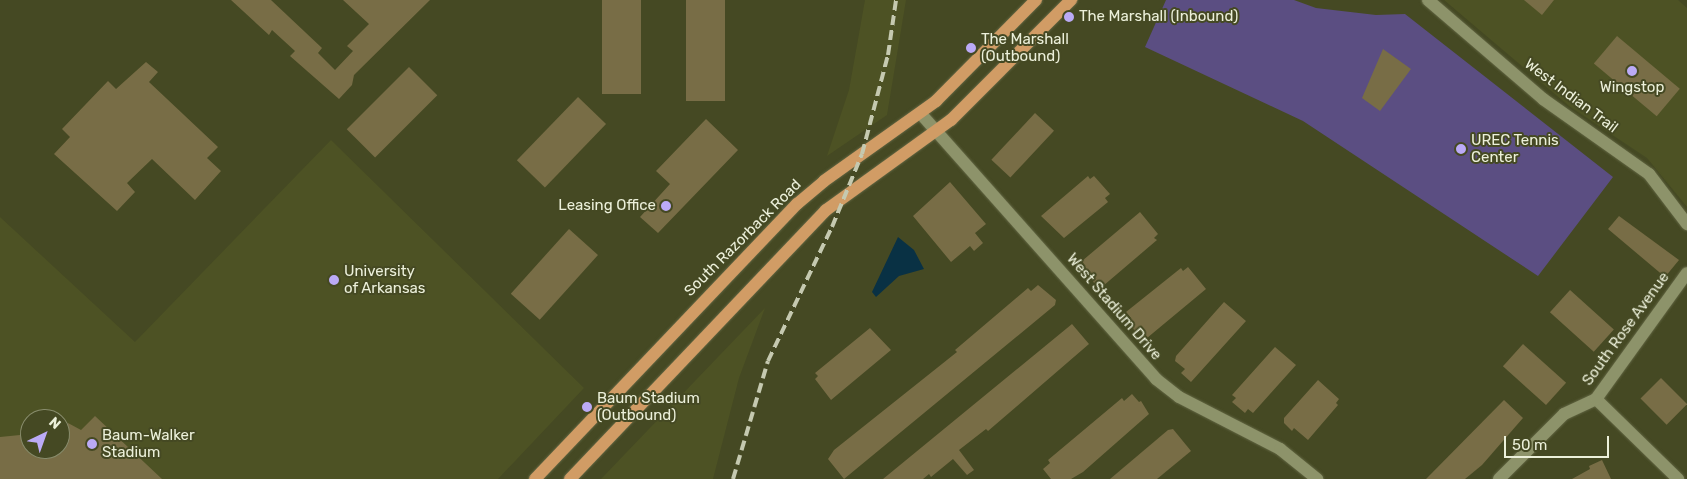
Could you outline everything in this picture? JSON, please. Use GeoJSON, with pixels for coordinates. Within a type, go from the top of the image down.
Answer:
{"type":"FeatureCollection","features":[{"type":"Feature","properties":{"kind":"main road","name":"South Razorback Road"},"geometry":{"type":"LineString","coordinates":[[535,479],[797,204],[824,181],[921,114],[961,78],[1036,0]]}},
{"type":"Feature","properties":{"kind":"main road"},"geometry":{"type":"LineString","coordinates":[[570,479],[826,210],[937,132],[977,96],[1071,0]]}},
{"type":"Feature","properties":{"kind":"street","name":"West Indian Trail"},"geometry":{"type":"LineString","coordinates":[[1428,0],[1543,99],[1649,174],[1687,224]]}},
{"type":"Feature","properties":{"kind":"street","name":"West Stadium Drive"},"geometry":{"type":"LineString","coordinates":[[921,114],[1156,379],[1179,397],[1280,449],[1317,479]]}},
{"type":"Feature","properties":{"kind":"street","name":"South Rose Avenue"},"geometry":{"type":"LineString","coordinates":[[1499,479],[1564,414],[1596,399],[1687,274]]}},
{"type":"Feature","properties":{"kind":"street"},"geometry":{"type":"LineString","coordinates":[[1596,399],[1678,479]]}},
{"type":"Feature","properties":{"kind":"shaded area"},"geometry":{"type":"Polygon","coordinates":[[[865,0],[906,0],[887,115],[827,156],[849,90],[865,0]]]}},
{"type":"Feature","properties":{"kind":"shaded area","name":"UREC Tennis Center"},"geometry":{"type":"Polygon","coordinates":[[[1166,0],[1294,0],[1316,8],[1376,15],[1405,14],[1613,177],[1538,276],[1303,121],[1145,47],[1166,0]]]}},
{"type":"Feature","properties":{"kind":"shaded area"},"geometry":{"type":"Polygon","coordinates":[[[1444,0],[1678,0],[1687,8],[1687,207],[1647,158],[1569,106],[1444,0]]]}},
{"type":"Feature","properties":{"kind":"shaded area","name":"University of Arkansas"},"geometry":{"type":"Polygon","coordinates":[[[331,140],[584,388],[498,479],[0,479],[0,217],[135,342],[331,140]]]}},
{"type":"Feature","properties":{"kind":"shaded area"},"geometry":{"type":"Polygon","coordinates":[[[765,308],[739,378],[713,479],[601,479],[765,308]]]}},
{"type":"Feature","properties":{"kind":"water"},"geometry":{"type":"Polygon","coordinates":[[[898,237],[914,250],[924,269],[899,276],[876,297],[872,292],[898,237]]]}},
{"type":"Feature","properties":{"kind":"building"},"geometry":{"type":"Polygon","coordinates":[[[231,0],[271,0],[322,48],[318,53],[335,70],[353,51],[347,46],[369,24],[343,0],[430,0],[354,75],[352,85],[339,99],[290,56],[295,51],[272,30],[269,35],[231,0]]]}},
{"type":"Feature","properties":{"kind":"building"},"geometry":{"type":"Polygon","coordinates":[[[602,0],[641,0],[641,94],[602,94],[602,0]]]}},
{"type":"Feature","properties":{"kind":"building"},"geometry":{"type":"Polygon","coordinates":[[[686,0],[725,0],[725,101],[686,101],[686,0]]]}},
{"type":"Feature","properties":{"kind":"building"},"geometry":{"type":"Polygon","coordinates":[[[1524,0],[1554,0],[1542,15],[1524,0]]]}},
{"type":"Feature","properties":{"kind":"building"},"geometry":{"type":"Polygon","coordinates":[[[1617,36],[1680,89],[1657,116],[1594,64],[1617,36]]]}},
{"type":"Feature","properties":{"kind":"building"},"geometry":{"type":"Polygon","coordinates":[[[1383,49],[1411,69],[1380,111],[1362,98],[1383,49]]]}},
{"type":"Feature","properties":{"kind":"building"},"geometry":{"type":"Polygon","coordinates":[[[146,62],[158,72],[149,82],[218,147],[207,158],[221,171],[195,200],[152,159],[127,183],[135,192],[117,211],[54,154],[70,137],[62,129],[108,81],[116,89],[146,62]]]}},
{"type":"Feature","properties":{"kind":"building"},"geometry":{"type":"Polygon","coordinates":[[[409,67],[437,95],[375,158],[347,129],[409,67]]]}},
{"type":"Feature","properties":{"kind":"building"},"geometry":{"type":"Polygon","coordinates":[[[578,97],[606,124],[545,187],[517,160],[578,97]]]}},
{"type":"Feature","properties":{"kind":"building"},"geometry":{"type":"Polygon","coordinates":[[[1035,113],[1054,131],[1010,178],[991,160],[1035,113]]]}},
{"type":"Feature","properties":{"kind":"building"},"geometry":{"type":"Polygon","coordinates":[[[706,119],[738,150],[658,233],[640,217],[670,184],[656,171],[706,119]]]}},
{"type":"Feature","properties":{"kind":"building"},"geometry":{"type":"Polygon","coordinates":[[[1088,176],[1090,179],[1094,176],[1110,194],[1105,198],[1108,202],[1064,238],[1041,216],[1088,176]]]}},
{"type":"Feature","properties":{"kind":"building"},"geometry":{"type":"Polygon","coordinates":[[[950,182],[986,224],[975,233],[983,243],[974,251],[970,246],[951,262],[913,216],[950,182]]]}},
{"type":"Feature","properties":{"kind":"building"},"geometry":{"type":"Polygon","coordinates":[[[1140,212],[1158,234],[1154,238],[1157,240],[1103,286],[1098,280],[1094,283],[1082,261],[1140,212]]]}},
{"type":"Feature","properties":{"kind":"building"},"geometry":{"type":"Polygon","coordinates":[[[1619,216],[1679,260],[1665,277],[1608,229],[1619,216]]]}},
{"type":"Feature","properties":{"kind":"building"},"geometry":{"type":"Polygon","coordinates":[[[569,229],[598,255],[540,320],[511,294],[569,229]]]}},
{"type":"Feature","properties":{"kind":"building"},"geometry":{"type":"Polygon","coordinates":[[[1188,267],[1206,289],[1147,338],[1139,328],[1135,331],[1127,321],[1131,318],[1126,312],[1181,268],[1183,271],[1188,267]]]}},
{"type":"Feature","properties":{"kind":"building"},"geometry":{"type":"Polygon","coordinates":[[[1038,285],[1056,300],[1055,305],[844,479],[828,459],[834,450],[957,352],[955,350],[1028,288],[1031,291],[1038,285]]]}},
{"type":"Feature","properties":{"kind":"building"},"geometry":{"type":"Polygon","coordinates":[[[1570,290],[1614,329],[1594,352],[1550,312],[1570,290]]]}},
{"type":"Feature","properties":{"kind":"building"},"geometry":{"type":"Polygon","coordinates":[[[1224,302],[1246,321],[1191,382],[1181,373],[1185,369],[1175,361],[1176,356],[1224,302]]]}},
{"type":"Feature","properties":{"kind":"building"},"geometry":{"type":"Polygon","coordinates":[[[1072,324],[1089,344],[988,431],[986,429],[959,450],[974,470],[967,475],[953,459],[931,477],[929,474],[923,479],[883,479],[1072,324]]]}},
{"type":"Feature","properties":{"kind":"building"},"geometry":{"type":"Polygon","coordinates":[[[870,328],[891,350],[831,400],[815,379],[818,376],[815,373],[870,328]]]}},
{"type":"Feature","properties":{"kind":"building"},"geometry":{"type":"Polygon","coordinates":[[[1523,344],[1566,383],[1546,405],[1503,366],[1523,344]]]}},
{"type":"Feature","properties":{"kind":"building"},"geometry":{"type":"Polygon","coordinates":[[[1275,347],[1296,365],[1253,413],[1248,409],[1245,413],[1232,402],[1236,398],[1232,395],[1275,347]]]}},
{"type":"Feature","properties":{"kind":"building"},"geometry":{"type":"Polygon","coordinates":[[[1661,378],[1687,404],[1667,425],[1640,399],[1661,378]]]}},
{"type":"Feature","properties":{"kind":"building"},"geometry":{"type":"Polygon","coordinates":[[[1318,380],[1339,399],[1336,403],[1338,405],[1308,440],[1294,428],[1292,431],[1284,423],[1284,418],[1318,380]]]}},
{"type":"Feature","properties":{"kind":"building"},"geometry":{"type":"Polygon","coordinates":[[[1132,394],[1139,402],[1141,401],[1149,414],[1083,472],[1071,479],[1051,479],[1043,469],[1050,463],[1048,460],[1122,398],[1124,401],[1132,394]]]}},
{"type":"Feature","properties":{"kind":"building"},"geometry":{"type":"Polygon","coordinates":[[[1504,400],[1523,418],[1482,465],[1465,479],[1426,479],[1504,400]]]}},
{"type":"Feature","properties":{"kind":"building","name":"Baum-Walker Stadium"},"geometry":{"type":"Polygon","coordinates":[[[95,416],[162,479],[0,479],[0,437],[20,435],[20,459],[70,459],[70,424],[81,430],[95,416]]]}},
{"type":"Feature","properties":{"kind":"building"},"geometry":{"type":"Polygon","coordinates":[[[1173,429],[1191,451],[1157,479],[1110,479],[1168,430],[1173,429]]]}},
{"type":"Feature","properties":{"kind":"building"},"geometry":{"type":"Polygon","coordinates":[[[1602,460],[1611,479],[1572,479],[1590,469],[1589,466],[1602,460]]]}},
{"type":"Feature","properties":{"kind":"railway"},"geometry":{"type":"LineString","coordinates":[[733,479],[768,361],[832,227],[862,154],[888,55],[896,0]]}},
{"type":"Feature","properties":{"kind":"place","name":"The Marshall (Inbound)"},"geometry":{"type":"Point","coordinates":[1069,17]}},
{"type":"Feature","properties":{"kind":"place","name":"The Marshall (Outbound)"},"geometry":{"type":"Point","coordinates":[971,48]}},
{"type":"Feature","properties":{"kind":"place","name":"Wingstop"},"geometry":{"type":"Point","coordinates":[1632,71]}},
{"type":"Feature","properties":{"kind":"place","name":"UREC Tennis Center"},"geometry":{"type":"Point","coordinates":[1461,149]}},
{"type":"Feature","properties":{"kind":"place","name":"Leasing Office"},"geometry":{"type":"Point","coordinates":[666,206]}},
{"type":"Feature","properties":{"kind":"place","name":"University of Arkansas"},"geometry":{"type":"Point","coordinates":[334,280]}},
{"type":"Feature","properties":{"kind":"place","name":"Baum Stadium (Outbound)"},"geometry":{"type":"Point","coordinates":[587,407]}},
{"type":"Feature","properties":{"kind":"place","name":"Baum-Walker Stadium"},"geometry":{"type":"Point","coordinates":[92,444]}}]}
